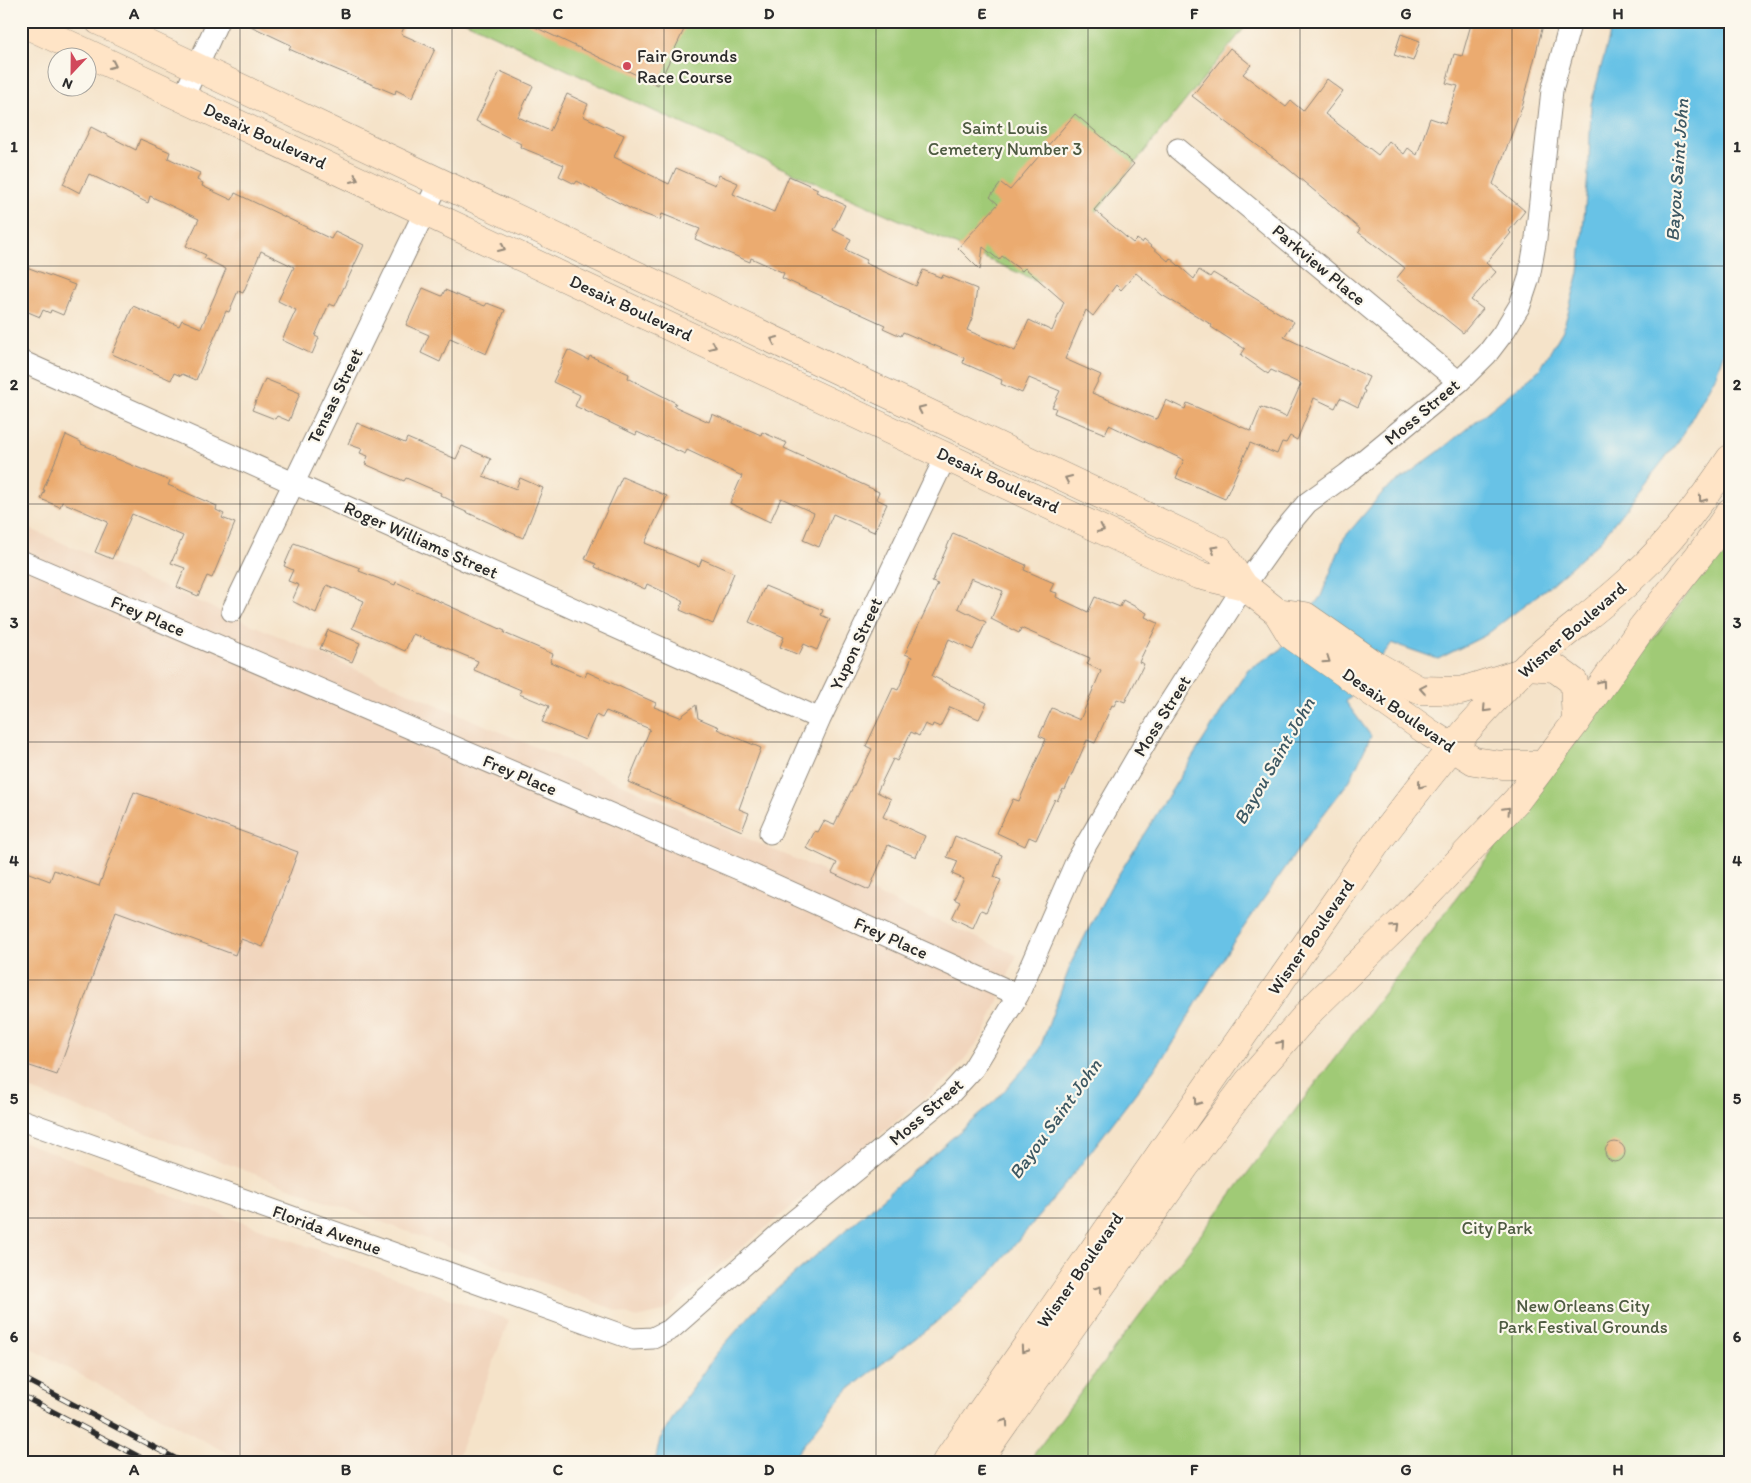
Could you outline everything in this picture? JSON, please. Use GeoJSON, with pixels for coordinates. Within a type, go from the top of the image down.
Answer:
{"type":"FeatureCollection","features":[{"type":"Feature","properties":{"kind":"street","name":"Desaix Boulevard"},"geometry":{"type":"LineString","coordinates":[[99,21],[1220,551],[1244,586],[1277,612],[1369,674],[1452,748],[1474,761],[1502,765],[1542,765]]}},
{"type":"Feature","properties":{"kind":"street"},"geometry":{"type":"LineString","coordinates":[[183,98],[218,21]]}},
{"type":"Feature","properties":{"kind":"street","name":"Moss Street"},"geometry":{"type":"LineString","coordinates":[[633,1339],[653,1338],[671,1329],[794,1221],[950,1094],[973,1069],[1018,994],[1076,862],[1158,721],[1244,586],[1281,534],[1308,503],[1347,474],[1459,382],[1487,354],[1503,333],[1520,305],[1529,278],[1536,238],[1552,90],[1571,21]]}},
{"type":"Feature","properties":{"kind":"street","name":"Desaix Boulevard"},"geometry":{"type":"LineString","coordinates":[[21,22],[1198,575],[1244,586]]}},
{"type":"Feature","properties":{"kind":"street","name":"Parkview Place"},"geometry":{"type":"LineString","coordinates":[[1178,149],[1459,382]]}},
{"type":"Feature","properties":{"kind":"street","name":"Tensas Street"},"geometry":{"type":"LineString","coordinates":[[232,611],[439,182]]}},
{"type":"Feature","properties":{"kind":"street","name":"Roger Williams Street"},"geometry":{"type":"LineString","coordinates":[[21,362],[820,719]]}},
{"type":"Feature","properties":{"kind":"street"},"geometry":{"type":"LineString","coordinates":[[946,456],[959,427]]}},
{"type":"Feature","properties":{"kind":"street","name":"Yupon Street"},"geometry":{"type":"LineString","coordinates":[[770,833],[820,719],[946,456]]}},
{"type":"Feature","properties":{"kind":"street","name":"Wisner Boulevard"},"geometry":{"type":"LineString","coordinates":[[946,1462],[1376,844],[1452,748],[1524,669],[1628,582],[1663,548],[1730,459]]}},
{"type":"Feature","properties":{"kind":"street","name":"Wisner Boulevard"},"geometry":{"type":"LineString","coordinates":[[977,1462],[1187,1164],[1249,1081],[1311,1010],[1406,917],[1517,800],[1576,722],[1641,629],[1708,544],[1730,512]]}},
{"type":"Feature","properties":{"kind":"street","name":"Frey Place"},"geometry":{"type":"LineString","coordinates":[[21,561],[748,873],[1018,994]]}},
{"type":"Feature","properties":{"kind":"street"},"geometry":{"type":"LineString","coordinates":[[1524,669],[1555,668],[1574,682],[1576,722]]}},
{"type":"Feature","properties":{"kind":"street","name":"Desaix Boulevard"},"geometry":{"type":"LineString","coordinates":[[1369,674],[1419,690],[1461,690],[1524,669]]}},
{"type":"Feature","properties":{"kind":"street","name":"Florida Avenue"},"geometry":{"type":"LineString","coordinates":[[21,1120],[633,1339]]}},
{"type":"Feature","properties":{"kind":"shaded area"},"geometry":{"type":"Polygon","coordinates":[[[21,525],[1017,955],[984,1034],[951,1076],[663,1312],[637,1318],[21,1086],[21,525]]]}},
{"type":"Feature","properties":{"kind":"shaded area"},"geometry":{"type":"Polygon","coordinates":[[[21,1141],[509,1320],[456,1462],[244,1462],[21,1343],[21,1141]]]}},
{"type":"Feature","properties":{"kind":"green space","name":"Saint Louis Cemetery Number 3"},"geometry":{"type":"Polygon","coordinates":[[[464,21],[1250,21],[1039,282],[656,112],[464,21]]]}},
{"type":"Feature","properties":{"kind":"green space","name":"City Park"},"geometry":{"type":"Polygon","coordinates":[[[1730,538],[1730,1462],[1028,1462],[1730,538]]]}},
{"type":"Feature","properties":{"kind":"water","name":"Bayou Saint John"},"geometry":{"type":"Polygon","coordinates":[[[1615,21],[1730,21],[1730,333],[1716,375],[1680,439],[1599,542],[1548,587],[1486,635],[1438,659],[1392,643],[1346,702],[1371,736],[1350,780],[1316,824],[1230,947],[1167,1052],[1072,1176],[992,1272],[934,1324],[845,1392],[790,1462],[655,1462],[660,1439],[684,1400],[716,1354],[762,1302],[996,1100],[1038,1053],[1072,961],[1110,888],[1248,669],[1279,651],[1321,596],[1344,538],[1383,492],[1438,452],[1540,369],[1563,330],[1579,273],[1589,163],[1591,104],[1615,21]]]}},
{"type":"Feature","properties":{"kind":"building"},"geometry":{"type":"Polygon","coordinates":[[[240,21],[407,21],[401,34],[435,49],[412,98],[396,90],[395,94],[289,49],[291,45],[240,21]]]}},
{"type":"Feature","properties":{"kind":"building"},"geometry":{"type":"Polygon","coordinates":[[[522,21],[688,21],[658,85],[522,21]]]}},
{"type":"Feature","properties":{"kind":"building"},"geometry":{"type":"Polygon","coordinates":[[[1472,21],[1544,21],[1523,104],[1493,184],[1525,211],[1509,231],[1511,233],[1486,263],[1496,272],[1471,300],[1483,309],[1463,333],[1396,279],[1405,268],[1358,232],[1360,229],[1286,167],[1192,96],[1230,48],[1251,65],[1243,74],[1286,107],[1291,101],[1303,111],[1327,79],[1343,91],[1325,114],[1378,155],[1389,141],[1404,154],[1408,148],[1417,155],[1430,118],[1445,123],[1458,86],[1446,83],[1454,54],[1462,56],[1472,21]]]}},
{"type":"Feature","properties":{"kind":"building"},"geometry":{"type":"Polygon","coordinates":[[[1401,34],[1420,41],[1413,61],[1394,55],[1401,34]]]}},
{"type":"Feature","properties":{"kind":"building"},"geometry":{"type":"Polygon","coordinates":[[[500,71],[533,86],[518,117],[550,131],[567,94],[588,104],[583,116],[624,135],[614,157],[669,184],[676,168],[715,185],[719,175],[738,183],[733,194],[774,212],[789,176],[818,189],[816,192],[845,205],[833,230],[851,239],[846,250],[867,260],[865,263],[916,286],[923,270],[942,278],[943,275],[977,289],[973,316],[967,330],[1015,351],[1029,320],[1052,331],[1064,302],[1025,268],[1022,271],[1002,256],[999,260],[983,247],[980,270],[958,248],[998,204],[990,197],[1001,183],[1010,190],[1075,114],[1134,164],[1094,210],[1133,243],[1137,239],[1142,243],[1144,240],[1168,261],[1170,258],[1194,279],[1199,270],[1210,277],[1213,273],[1294,322],[1284,337],[1369,377],[1363,390],[1365,391],[1358,407],[1340,398],[1335,408],[1314,398],[1297,440],[1290,436],[1286,443],[1282,442],[1277,454],[1250,443],[1225,499],[1176,478],[1184,460],[1109,425],[1105,434],[1054,413],[1056,408],[1052,407],[1060,391],[1029,378],[1022,393],[1001,384],[1002,380],[963,363],[964,358],[903,332],[901,336],[883,328],[885,325],[782,278],[784,273],[751,258],[750,262],[695,239],[700,229],[662,214],[660,220],[633,210],[577,181],[575,184],[559,176],[564,165],[520,147],[521,144],[476,121],[500,71]],[[1136,273],[1121,290],[1116,285],[1093,316],[1086,310],[1065,359],[1101,375],[1092,393],[1155,419],[1158,418],[1166,400],[1185,409],[1187,403],[1251,431],[1261,407],[1286,417],[1301,384],[1271,370],[1268,374],[1241,355],[1245,349],[1211,327],[1212,325],[1162,295],[1136,273]]]}},
{"type":"Feature","properties":{"kind":"building"},"geometry":{"type":"Polygon","coordinates":[[[91,127],[136,150],[140,139],[170,152],[168,158],[200,173],[197,180],[203,183],[202,186],[232,200],[235,193],[331,239],[335,231],[364,245],[335,306],[329,304],[315,336],[319,338],[312,354],[282,340],[296,310],[278,301],[294,267],[261,251],[243,293],[238,291],[229,312],[226,311],[196,380],[174,373],[171,380],[112,354],[133,306],[179,326],[182,320],[201,328],[226,269],[204,258],[206,255],[186,246],[199,219],[150,196],[148,203],[89,174],[80,193],[63,184],[91,127]]]}},
{"type":"Feature","properties":{"kind":"building"},"geometry":{"type":"Polygon","coordinates":[[[21,265],[75,285],[63,315],[51,310],[50,313],[43,310],[40,317],[21,309],[21,265]]]}},
{"type":"Feature","properties":{"kind":"building"},"geometry":{"type":"Polygon","coordinates":[[[423,288],[442,296],[445,290],[485,306],[487,303],[505,310],[486,354],[450,338],[440,362],[421,353],[429,335],[406,325],[423,288]]]}},
{"type":"Feature","properties":{"kind":"building"},"geometry":{"type":"Polygon","coordinates":[[[568,350],[588,360],[590,356],[629,374],[628,378],[676,403],[674,406],[709,422],[712,414],[761,435],[762,432],[787,443],[784,448],[879,492],[876,499],[887,504],[874,532],[833,514],[819,547],[803,540],[814,513],[781,498],[770,522],[730,503],[742,476],[687,450],[685,454],[637,432],[636,435],[575,406],[580,395],[553,382],[568,350]]]}},
{"type":"Feature","properties":{"kind":"building"},"geometry":{"type":"Polygon","coordinates":[[[265,379],[300,393],[289,421],[277,416],[275,419],[252,410],[265,379]]]}},
{"type":"Feature","properties":{"kind":"building"},"geometry":{"type":"Polygon","coordinates":[[[357,423],[405,443],[407,438],[456,459],[462,446],[491,459],[483,476],[516,489],[520,478],[543,488],[523,538],[453,506],[454,502],[440,495],[441,493],[406,478],[404,481],[365,464],[368,456],[360,453],[362,449],[348,444],[357,423]]]}},
{"type":"Feature","properties":{"kind":"building"},"geometry":{"type":"Polygon","coordinates":[[[66,435],[81,442],[81,444],[170,481],[168,485],[217,506],[216,510],[224,514],[222,518],[235,523],[212,578],[207,576],[198,596],[177,587],[185,568],[171,563],[183,536],[132,514],[112,559],[95,552],[108,522],[62,502],[60,507],[41,499],[66,435]]]}},
{"type":"Feature","properties":{"kind":"building"},"geometry":{"type":"Polygon","coordinates":[[[622,477],[667,496],[645,543],[699,566],[702,559],[734,573],[713,624],[680,610],[683,601],[647,584],[645,589],[595,567],[596,564],[585,559],[622,477]]]}},
{"type":"Feature","properties":{"kind":"building"},"geometry":{"type":"Polygon","coordinates":[[[953,533],[1026,565],[1024,570],[1054,583],[1050,591],[1057,593],[1056,597],[1088,612],[1095,597],[1120,607],[1123,600],[1147,613],[1145,617],[1158,623],[1139,662],[1144,664],[1125,702],[1117,699],[1114,706],[1112,705],[1095,743],[1087,740],[1065,790],[1063,789],[1057,801],[1055,799],[1036,840],[1029,837],[1025,846],[997,833],[1013,799],[1019,801],[1046,739],[1039,736],[1052,708],[1080,720],[1101,671],[1087,664],[1090,658],[1021,628],[1019,633],[991,619],[1003,591],[971,578],[958,608],[986,622],[973,650],[949,639],[932,676],[987,703],[979,719],[950,707],[940,727],[933,724],[932,727],[925,724],[919,736],[911,732],[897,761],[893,759],[877,792],[891,799],[883,817],[925,836],[916,857],[888,845],[869,890],[832,873],[837,863],[806,848],[815,831],[818,832],[824,821],[834,825],[872,749],[866,746],[893,688],[898,690],[912,657],[905,654],[938,584],[932,582],[953,533]]]}},
{"type":"Feature","properties":{"kind":"building"},"geometry":{"type":"Polygon","coordinates":[[[294,543],[360,568],[359,571],[395,585],[396,582],[505,631],[504,633],[553,654],[550,662],[585,677],[587,672],[656,703],[654,707],[680,717],[696,705],[698,718],[719,727],[717,729],[761,748],[739,809],[749,813],[742,831],[628,782],[650,729],[606,711],[602,718],[596,715],[585,740],[542,722],[549,706],[519,694],[521,690],[474,670],[478,661],[413,634],[405,651],[352,628],[364,601],[327,585],[316,613],[292,601],[299,585],[288,581],[293,570],[284,566],[294,543]]]}},
{"type":"Feature","properties":{"kind":"building"},"geometry":{"type":"Polygon","coordinates":[[[765,586],[823,610],[821,615],[830,619],[817,650],[804,644],[799,655],[780,647],[784,637],[749,622],[765,586]]]}},
{"type":"Feature","properties":{"kind":"building"},"geometry":{"type":"Polygon","coordinates":[[[328,630],[360,643],[352,662],[320,649],[328,630]]]}},
{"type":"Feature","properties":{"kind":"building"},"geometry":{"type":"Polygon","coordinates":[[[134,792],[298,852],[263,947],[241,939],[235,955],[116,911],[57,1075],[21,1063],[21,870],[50,881],[54,870],[99,886],[134,792]]]}},
{"type":"Feature","properties":{"kind":"building"},"geometry":{"type":"Polygon","coordinates":[[[955,836],[1002,855],[994,877],[1001,880],[986,912],[981,910],[973,928],[952,918],[960,902],[954,899],[964,879],[952,874],[958,861],[947,857],[955,836]]]}},
{"type":"Feature","properties":{"kind":"building"},"geometry":{"type":"Polygon","coordinates":[[[1615,1142],[1622,1145],[1625,1152],[1622,1159],[1615,1162],[1608,1159],[1605,1152],[1608,1145],[1615,1142]]]}},
{"type":"Feature","properties":{"kind":"railway"},"geometry":{"type":"LineString","coordinates":[[21,1377],[182,1462]]}},
{"type":"Feature","properties":{"kind":"railway"},"geometry":{"type":"LineString","coordinates":[[21,1395],[149,1462]]}},
{"type":"Feature","properties":{"kind":"place","name":"Fair Grounds Race Course"},"geometry":{"type":"Point","coordinates":[627,66]}},
{"type":"Feature","properties":{"kind":"park label","name":"New Orleans City Park Festival Grounds"},"geometry":{"type":"Point","coordinates":[1583,1316]}}]}
